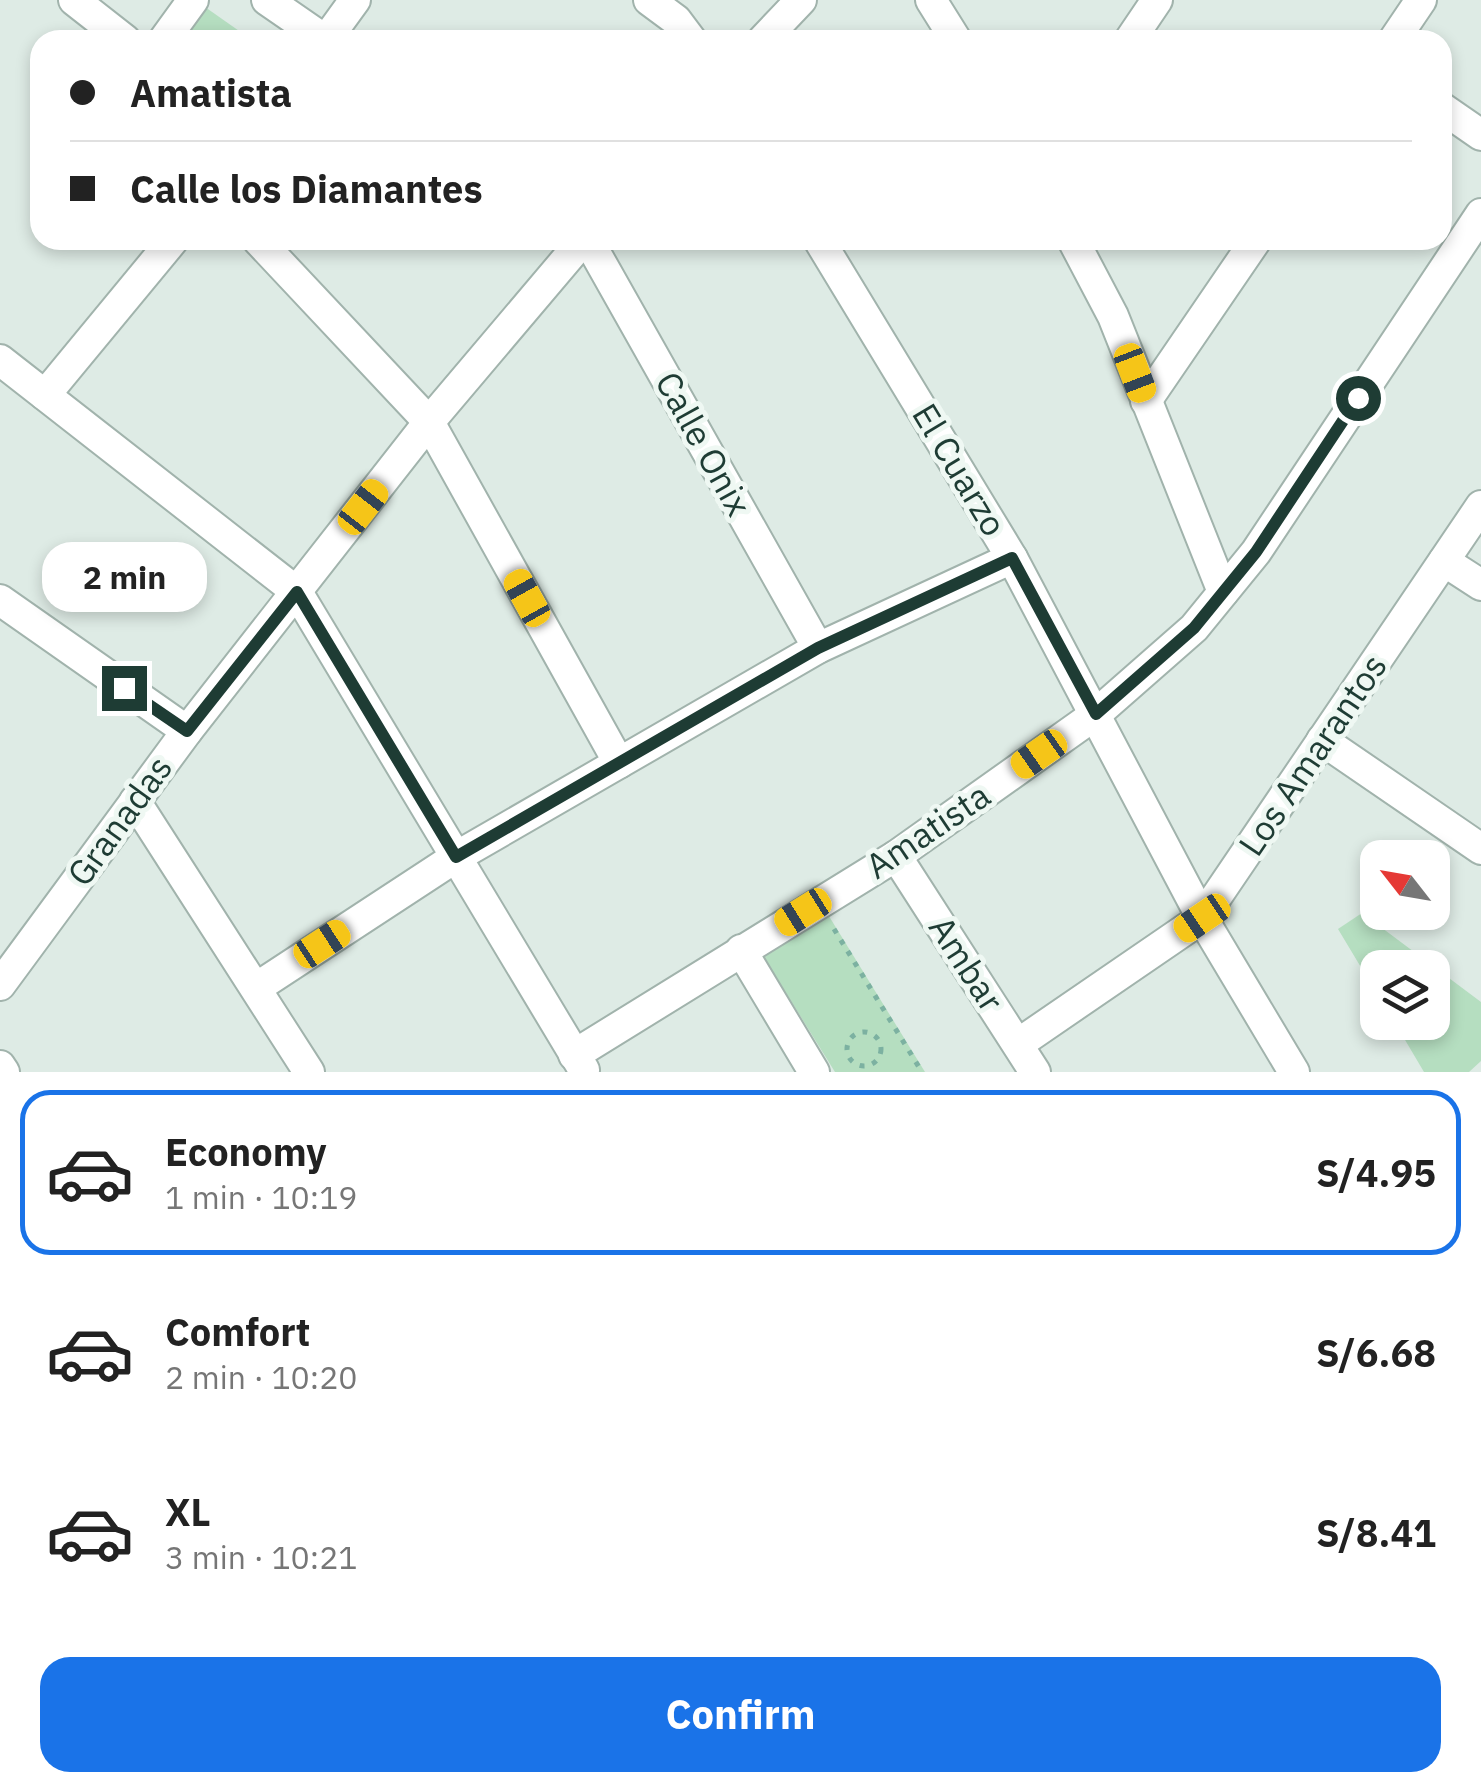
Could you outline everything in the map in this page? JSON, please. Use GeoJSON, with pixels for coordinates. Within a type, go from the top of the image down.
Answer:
{"type":"FeatureCollection","features":[{"type":"Feature","properties":{"kind":"street"},"geometry":{"type":"LineString","coordinates":[[74,0],[112,30]]}},
{"type":"Feature","properties":{"kind":"street"},"geometry":{"type":"LineString","coordinates":[[171,30],[193,0]]}},
{"type":"Feature","properties":{"kind":"street"},"geometry":{"type":"LineString","coordinates":[[267,0],[310,30]]}},
{"type":"Feature","properties":{"kind":"street"},"geometry":{"type":"LineString","coordinates":[[332,30],[355,0]]}},
{"type":"Feature","properties":{"kind":"street"},"geometry":{"type":"LineString","coordinates":[[649,0],[684,30]]}},
{"type":"Feature","properties":{"kind":"street"},"geometry":{"type":"LineString","coordinates":[[772,30],[801,0]]}},
{"type":"Feature","properties":{"kind":"street"},"geometry":{"type":"LineString","coordinates":[[931,0],[950,30]]}},
{"type":"Feature","properties":{"kind":"street"},"geometry":{"type":"LineString","coordinates":[[1137,30],[1158,0]]}},
{"type":"Feature","properties":{"kind":"street"},"geometry":{"type":"LineString","coordinates":[[1401,30],[1421,0]]}},
{"type":"Feature","properties":{"kind":"street"},"geometry":{"type":"LineString","coordinates":[[1452,115],[1481,135]]}},
{"type":"Feature","properties":{"kind":"street","name":"Amatista"},"geometry":{"type":"LineString","coordinates":[[580,1064],[741,950],[896,856],[1096,714],[1194,628],[1256,552],[1481,214]]}},
{"type":"Feature","properties":{"kind":"street"},"geometry":{"type":"LineString","coordinates":[[45,395],[165,250]]}},
{"type":"Feature","properties":{"kind":"street"},"geometry":{"type":"LineString","coordinates":[[267,250],[430,422],[619,763]]}},
{"type":"Feature","properties":{"kind":"street","name":"Granadas"},"geometry":{"type":"LineString","coordinates":[[0,985],[187,731],[430,422],[577,250]]}},
{"type":"Feature","properties":{"kind":"street","name":"Calle Onix"},"geometry":{"type":"LineString","coordinates":[[592,250],[818,648]]}},
{"type":"Feature","properties":{"kind":"street","name":"El Cuarzo"},"geometry":{"type":"LineString","coordinates":[[825,250],[1012,558],[1202,918],[1294,1072]]}},
{"type":"Feature","properties":{"kind":"street"},"geometry":{"type":"LineString","coordinates":[[1078,250],[1113,316],[1223,592]]}},
{"type":"Feature","properties":{"kind":"street"},"geometry":{"type":"LineString","coordinates":[[1146,401],[1249,250]]}},
{"type":"Feature","properties":{"kind":"street"},"geometry":{"type":"LineString","coordinates":[[0,360],[297,592],[580,1064]]}},
{"type":"Feature","properties":{"kind":"street","name":"Los Amarantos"},"geometry":{"type":"LineString","coordinates":[[1018,1044],[1202,918],[1481,506]]}},
{"type":"Feature","properties":{"kind":"street"},"geometry":{"type":"LineString","coordinates":[[256,988],[456,857],[818,648],[1012,558]]}},
{"type":"Feature","properties":{"kind":"street"},"geometry":{"type":"LineString","coordinates":[[1444,561],[1481,585]]}},
{"type":"Feature","properties":{"kind":"street"},"geometry":{"type":"LineString","coordinates":[[0,600],[187,731]]}},
{"type":"Feature","properties":{"kind":"street"},"geometry":{"type":"LineString","coordinates":[[1322,740],[1481,849]]}},
{"type":"Feature","properties":{"kind":"street"},"geometry":{"type":"LineString","coordinates":[[135,800],[308,1072]]}},
{"type":"Feature","properties":{"kind":"street","name":"Ambar"},"geometry":{"type":"LineString","coordinates":[[896,856],[1035,1072]]}},
{"type":"Feature","properties":{"kind":"street"},"geometry":{"type":"LineString","coordinates":[[741,950],[814,1072]]}},
{"type":"Feature","properties":{"kind":"path"},"geometry":{"type":"LineString","coordinates":[[826,917],[922,1072]]}},
{"type":"Feature","properties":{"kind":"path"},"geometry":{"type":"LineString","coordinates":[[867,1032],[878,1040],[880,1053],[872,1064],[856,1064],[849,1058],[848,1042],[854,1035],[867,1032]]}},
{"type":"Feature","properties":{"kind":"green space"},"geometry":{"type":"Polygon","coordinates":[[[205,7],[238,30],[190,30],[205,7]]]}},
{"type":"Feature","properties":{"kind":"green space"},"geometry":{"type":"Polygon","coordinates":[[[827,913],[925,1072],[835,1072],[763,956],[827,913]]]}},
{"type":"Feature","properties":{"kind":"green space"},"geometry":{"type":"Polygon","coordinates":[[[1360,914],[1360,930],[1385,930],[1411,950],[1360,950],[1360,966],[1338,929],[1360,914]]]}},
{"type":"Feature","properties":{"kind":"green space"},"geometry":{"type":"Polygon","coordinates":[[[1450,979],[1481,1002],[1481,1061],[1469,1072],[1424,1072],[1405,1040],[1450,1040],[1450,979]]]}},
{"type":"Feature","properties":{"kind":"route"},"geometry":{"type":"LineString","coordinates":[[124,688],[187,731],[297,592],[456,857],[818,648],[1012,558],[1096,714],[1194,628],[1256,552],[1358,398]]}}]}
